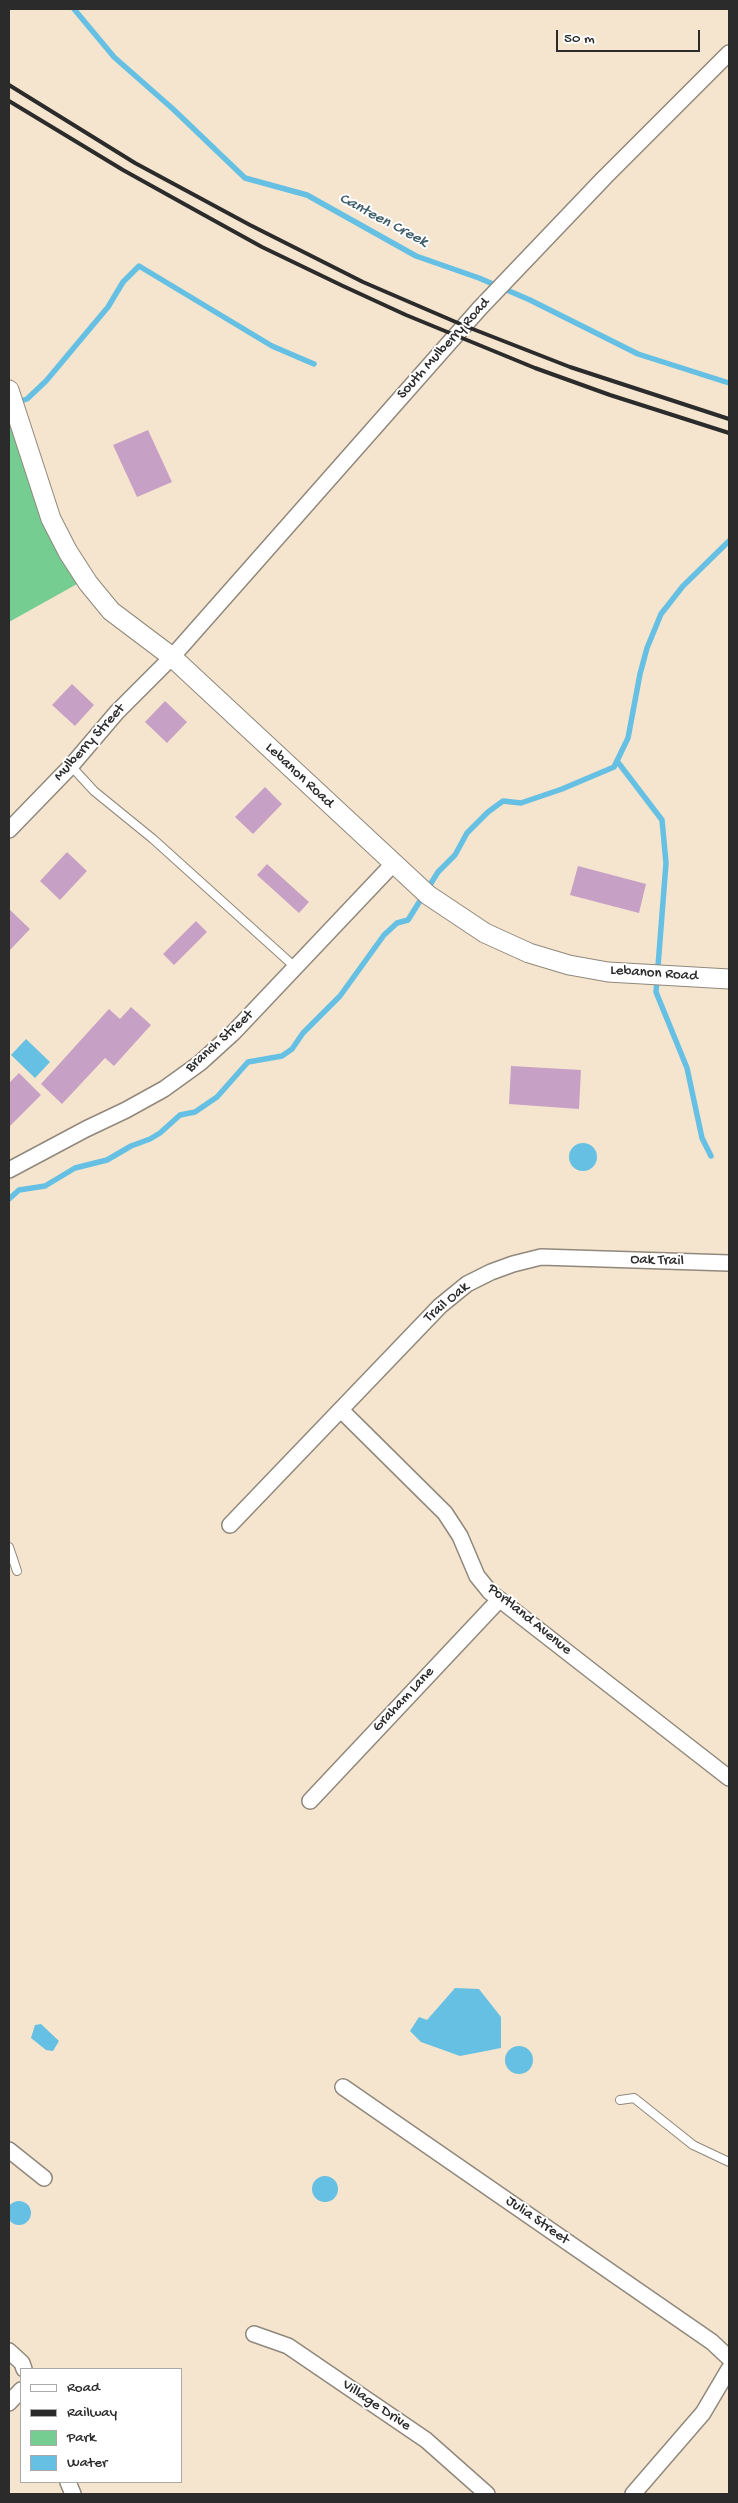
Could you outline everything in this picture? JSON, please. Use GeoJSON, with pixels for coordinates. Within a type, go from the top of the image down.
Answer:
{"type":"FeatureCollection","features":[{"type":"Feature","properties":{"kind":"street","name":"South Mulberry Road"},"geometry":{"type":"LineString","coordinates":[[172,657],[480,308],[605,177],[729,52]]}},
{"type":"Feature","properties":{"kind":"street","name":"Lebanon Road"},"geometry":{"type":"LineString","coordinates":[[9,390],[51,519],[68,552],[88,583],[111,611],[172,657],[392,864],[428,895],[456,916],[486,933],[529,953],[608,972],[729,979]]}},
{"type":"Feature","properties":{"kind":"street","name":"Mulberry Street"},"geometry":{"type":"LineString","coordinates":[[9,830],[71,766],[117,712],[172,657]]}},
{"type":"Feature","properties":{"kind":"street","name":"Branch Street"},"geometry":{"type":"LineString","coordinates":[[9,1170],[126,1110],[172,1084],[200,1063],[233,1033],[392,864]]}},
{"type":"Feature","properties":{"kind":"street","name":"Trail Oak"},"geometry":{"type":"LineString","coordinates":[[341,1410],[440,1306],[467,1284],[491,1272],[522,1262],[541,1258],[585,1259]]}},
{"type":"Feature","properties":{"kind":"street","name":"Oak Trail"},"geometry":{"type":"LineString","coordinates":[[585,1259],[729,1263]]}},
{"type":"Feature","properties":{"kind":"street"},"geometry":{"type":"LineString","coordinates":[[230,1525],[341,1410]]}},
{"type":"Feature","properties":{"kind":"street","name":"Portland Avenue"},"geometry":{"type":"LineString","coordinates":[[341,1410],[445,1513],[460,1536],[477,1576],[499,1600],[641,1707],[729,1778]]}},
{"type":"Feature","properties":{"kind":"street","name":"Graham Lane"},"geometry":{"type":"LineString","coordinates":[[310,1800],[499,1600]]}},
{"type":"Feature","properties":{"kind":"street","name":"Julia Street"},"geometry":{"type":"LineString","coordinates":[[342,2087],[704,2336],[729,2358]]}},
{"type":"Feature","properties":{"kind":"street"},"geometry":{"type":"LineString","coordinates":[[9,2150],[44,2178]]}},
{"type":"Feature","properties":{"kind":"street","name":"Village Drive"},"geometry":{"type":"LineString","coordinates":[[254,2334],[288,2346],[426,2440],[487,2494]]}},
{"type":"Feature","properties":{"kind":"street"},"geometry":{"type":"LineString","coordinates":[[9,2351],[24,2368]]}},
{"type":"Feature","properties":{"kind":"street"},"geometry":{"type":"LineString","coordinates":[[633,2494],[703,2413],[729,2369]]}},
{"type":"Feature","properties":{"kind":"street"},"geometry":{"type":"LineString","coordinates":[[9,2403],[20,2391]]}},
{"type":"Feature","properties":{"kind":"lane"},"geometry":{"type":"LineString","coordinates":[[71,766],[94,791],[153,839],[295,967]]}},
{"type":"Feature","properties":{"kind":"lane"},"geometry":{"type":"LineString","coordinates":[[9,1547],[17,1570]]}},
{"type":"Feature","properties":{"kind":"lane"},"geometry":{"type":"LineString","coordinates":[[620,2100],[634,2098],[693,2145],[729,2162]]}},
{"type":"Feature","properties":{"kind":"green space"},"geometry":{"type":"Polygon","coordinates":[[[9,390],[86,579],[9,622],[9,390]]]}},
{"type":"Feature","properties":{"kind":"water"},"geometry":{"type":"Polygon","coordinates":[[[26,1039],[50,1062],[35,1078],[11,1055],[26,1039]]]}},
{"type":"Feature","properties":{"kind":"water"},"geometry":{"type":"Polygon","coordinates":[[[583,1143],[593,1147],[597,1157],[593,1167],[583,1171],[573,1167],[569,1157],[573,1147],[583,1143]]]}},
{"type":"Feature","properties":{"kind":"water"},"geometry":{"type":"Polygon","coordinates":[[[455,1988],[479,1989],[501,2017],[501,2048],[460,2056],[421,2042],[410,2031],[419,2017],[427,2020],[455,1988]]]}},
{"type":"Feature","properties":{"kind":"water"},"geometry":{"type":"Polygon","coordinates":[[[41,2024],[59,2041],[53,2051],[46,2050],[31,2038],[35,2025],[41,2024]]]}},
{"type":"Feature","properties":{"kind":"water"},"geometry":{"type":"Polygon","coordinates":[[[519,2046],[529,2050],[533,2060],[529,2070],[519,2074],[509,2070],[505,2060],[509,2050],[519,2046]]]}},
{"type":"Feature","properties":{"kind":"water"},"geometry":{"type":"Polygon","coordinates":[[[325,2176],[334,2180],[338,2189],[334,2198],[325,2202],[316,2198],[312,2189],[316,2180],[325,2176]]]}},
{"type":"Feature","properties":{"kind":"water"},"geometry":{"type":"Polygon","coordinates":[[[19,2201],[28,2204],[31,2213],[28,2222],[19,2225],[10,2222],[7,2213],[10,2204],[19,2201]]]}},
{"type":"Feature","properties":{"kind":"building"},"geometry":{"type":"Polygon","coordinates":[[[148,430],[172,482],[137,497],[113,445],[148,430]]]}},
{"type":"Feature","properties":{"kind":"building"},"geometry":{"type":"Polygon","coordinates":[[[72,684],[94,705],[75,726],[52,705],[72,684]]]}},
{"type":"Feature","properties":{"kind":"building"},"geometry":{"type":"Polygon","coordinates":[[[165,701],[187,722],[167,743],[145,722],[165,701]]]}},
{"type":"Feature","properties":{"kind":"building"},"geometry":{"type":"Polygon","coordinates":[[[265,787],[282,804],[253,834],[235,817],[265,787]]]}},
{"type":"Feature","properties":{"kind":"building"},"geometry":{"type":"Polygon","coordinates":[[[67,852],[87,871],[60,900],[40,881],[67,852]]]}},
{"type":"Feature","properties":{"kind":"building"},"geometry":{"type":"Polygon","coordinates":[[[267,864],[309,902],[299,913],[257,875],[267,864]]]}},
{"type":"Feature","properties":{"kind":"building"},"geometry":{"type":"Polygon","coordinates":[[[578,866],[646,884],[639,913],[570,895],[578,866]]]}},
{"type":"Feature","properties":{"kind":"building"},"geometry":{"type":"Polygon","coordinates":[[[9,909],[30,929],[9,951],[9,909]]]}},
{"type":"Feature","properties":{"kind":"building"},"geometry":{"type":"Polygon","coordinates":[[[196,921],[207,932],[174,965],[163,954],[196,921]]]}},
{"type":"Feature","properties":{"kind":"building"},"geometry":{"type":"Polygon","coordinates":[[[131,1007],[151,1025],[114,1066],[105,1058],[62,1104],[41,1084],[109,1009],[120,1019],[131,1007]]]}},
{"type":"Feature","properties":{"kind":"building"},"geometry":{"type":"Polygon","coordinates":[[[511,1066],[581,1070],[579,1109],[509,1104],[511,1066]]]}},
{"type":"Feature","properties":{"kind":"building"},"geometry":{"type":"Polygon","coordinates":[[[19,1073],[41,1095],[9,1127],[9,1083],[19,1073]]]}},
{"type":"Feature","properties":{"kind":"waterway","name":"Canteen Creek"},"geometry":{"type":"LineString","coordinates":[[74,9],[114,57],[173,109],[245,178],[307,195],[416,256],[479,278],[530,300],[638,354],[729,383]]}},
{"type":"Feature","properties":{"kind":"waterway"},"geometry":{"type":"LineString","coordinates":[[15,403],[27,399],[46,381],[108,307],[123,282],[139,266],[272,346],[314,364]]}},
{"type":"Feature","properties":{"kind":"waterway"},"geometry":{"type":"LineString","coordinates":[[9,1199],[19,1190],[45,1186],[75,1168],[107,1160],[131,1146],[150,1139],[160,1133],[180,1115],[195,1112],[217,1097],[248,1062],[282,1056],[292,1049],[303,1033],[340,996],[384,935],[397,923],[408,920],[438,872],[455,855],[467,833],[488,812],[503,801],[521,803],[562,789],[614,767],[628,738],[640,674],[647,648],[661,614],[683,586],[729,541]]}},
{"type":"Feature","properties":{"kind":"waterway"},"geometry":{"type":"LineString","coordinates":[[617,761],[662,820],[666,863],[656,992],[687,1068],[702,1138],[711,1156]]}},
{"type":"Feature","properties":{"kind":"railway"},"geometry":{"type":"LineString","coordinates":[[9,85],[135,163],[250,225],[363,282],[465,326],[570,367],[729,419]]}},
{"type":"Feature","properties":{"kind":"railway"},"geometry":{"type":"LineString","coordinates":[[9,101],[123,170],[195,210],[262,247],[343,286],[406,315],[535,368],[610,395],[729,433]]}}]}
